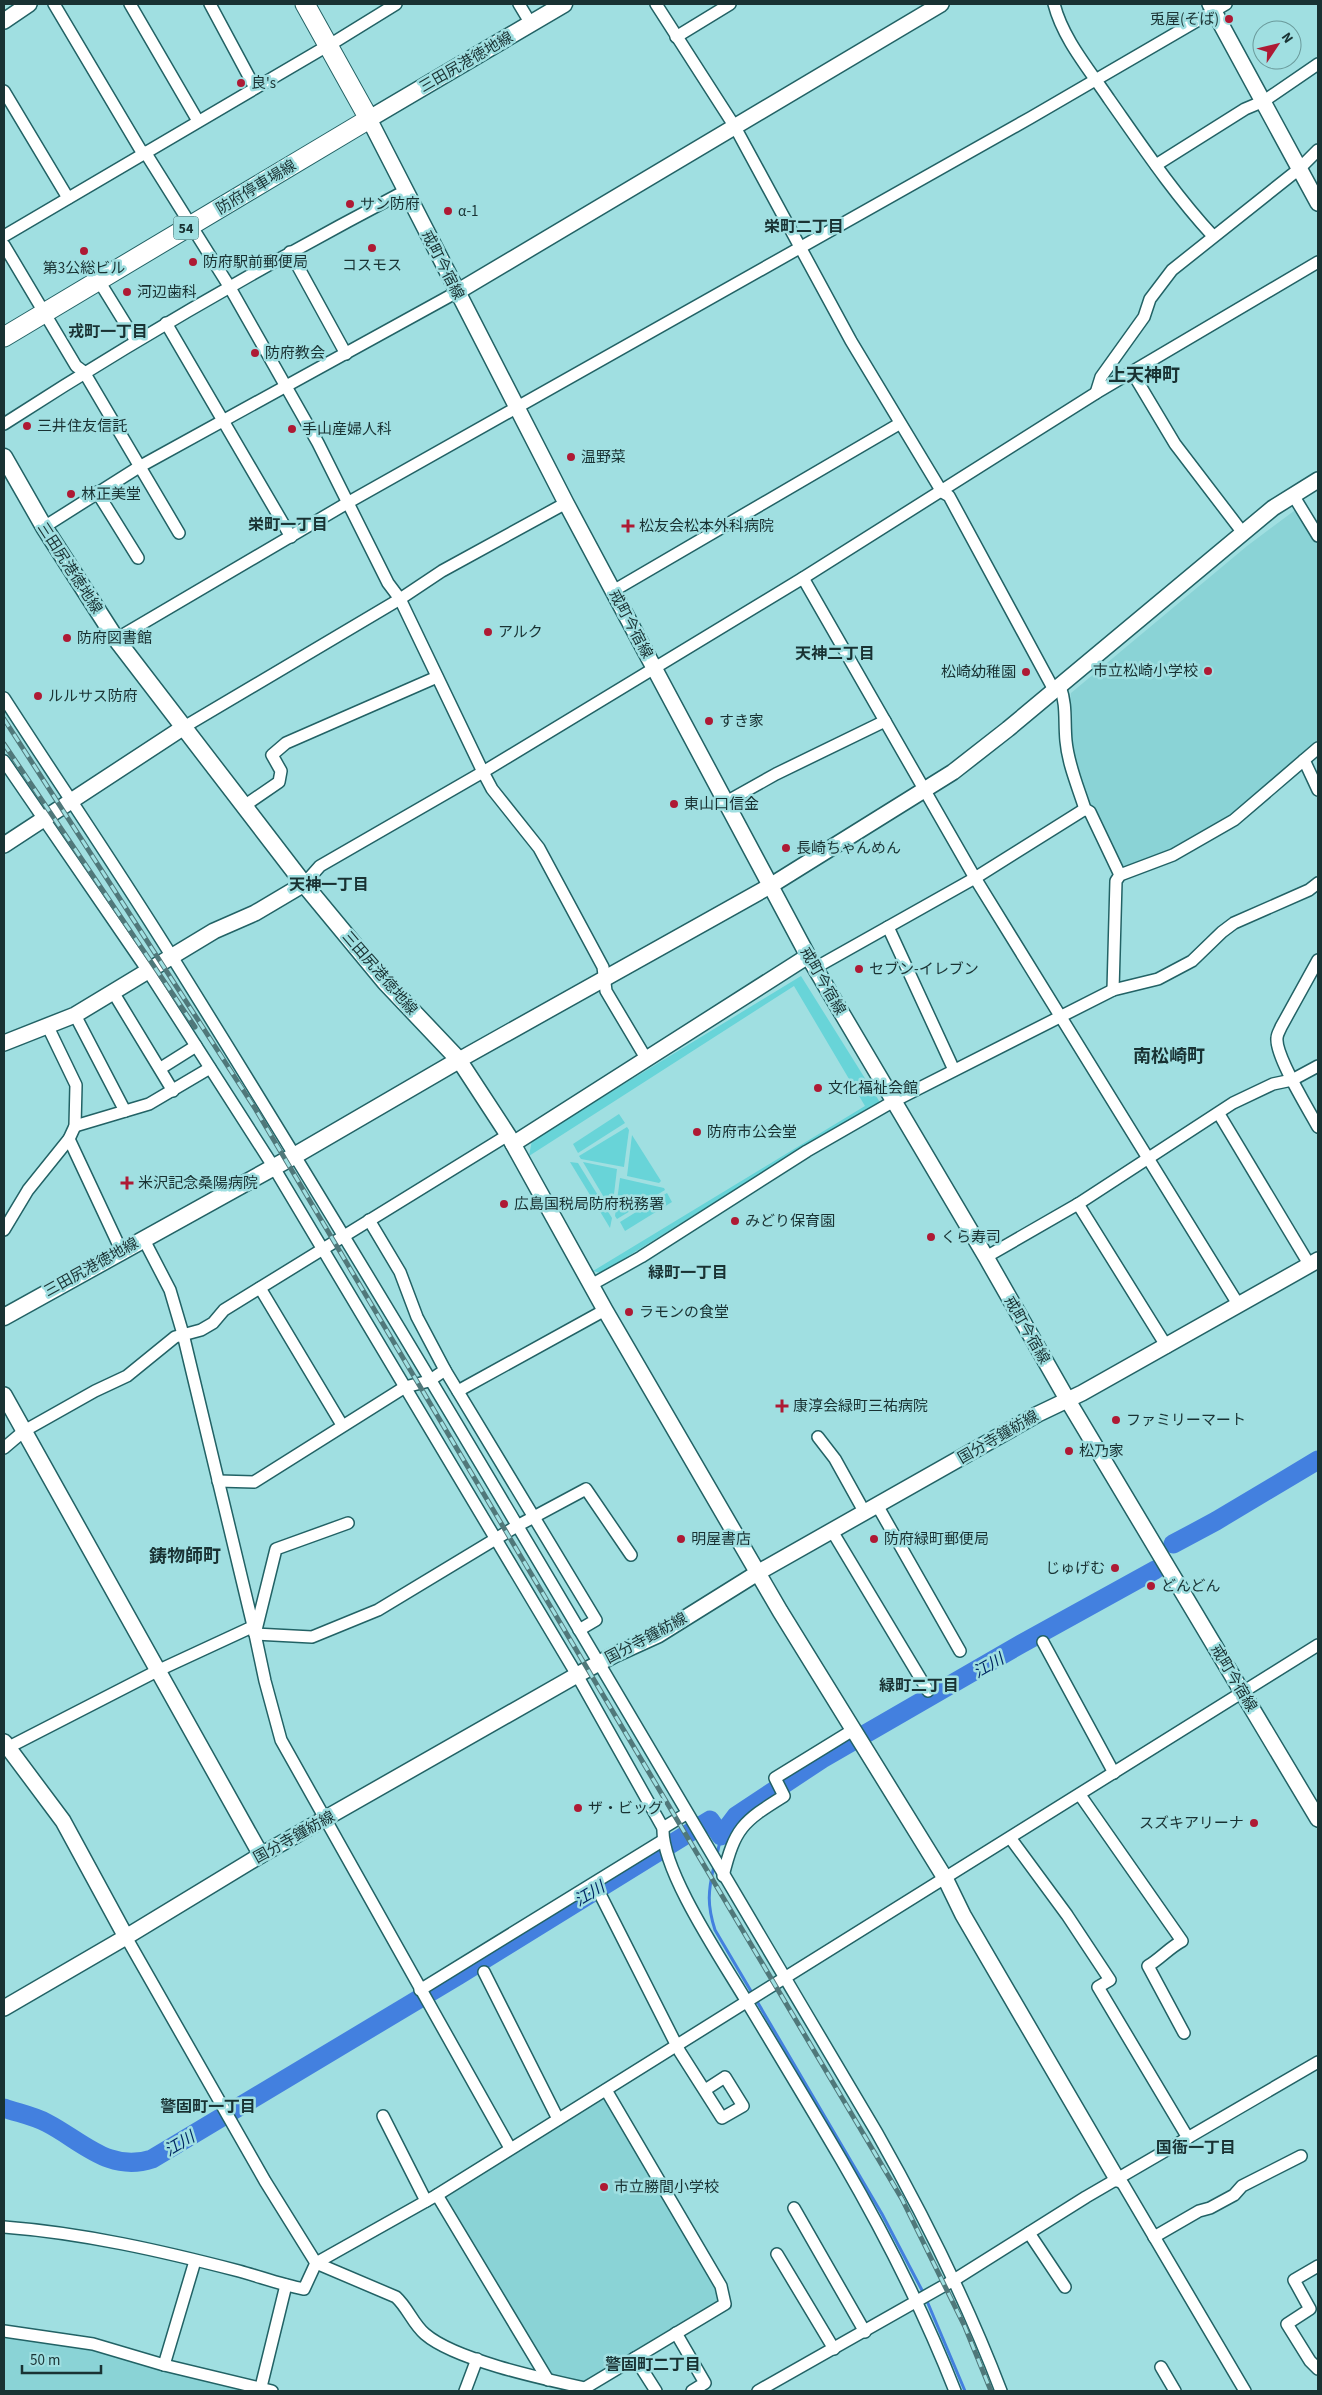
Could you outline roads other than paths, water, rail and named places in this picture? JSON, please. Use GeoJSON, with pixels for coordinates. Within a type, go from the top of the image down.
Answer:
{"type":"FeatureCollection","features":[{"type":"Feature","properties":{"kind":"main road"},"geometry":{"type":"LineString","coordinates":[[305,4],[325,48],[368,119]]}},
{"type":"Feature","properties":{"kind":"main road","name":"三田尻港徳地線"},"geometry":{"type":"LineString","coordinates":[[368,119],[564,4]]}},
{"type":"Feature","properties":{"kind":"main road","name":"防府停車場線"},"geometry":{"type":"LineString","coordinates":[[4,337],[368,119]]}},
{"type":"Feature","properties":{"kind":"main road","name":"三田尻港徳地線"},"geometry":{"type":"LineString","coordinates":[[4,457],[44,528],[116,639],[304,884],[385,982],[459,1060],[294,1156],[121,1250],[4,1317]]}},
{"type":"Feature","properties":{"kind":"street"},"geometry":{"type":"LineString","coordinates":[[4,20],[28,4]]}},
{"type":"Feature","properties":{"kind":"street"},"geometry":{"type":"LineString","coordinates":[[54,4],[144,153],[229,286],[286,386],[349,502],[388,583],[400,599],[492,789],[539,848],[603,967],[606,991],[647,1060]]}},
{"type":"Feature","properties":{"kind":"street"},"geometry":{"type":"LineString","coordinates":[[130,4],[198,121]]}},
{"type":"Feature","properties":{"kind":"street"},"geometry":{"type":"LineString","coordinates":[[210,4],[255,88]]}},
{"type":"Feature","properties":{"kind":"street"},"geometry":{"type":"LineString","coordinates":[[4,236],[325,48],[396,4]]}},
{"type":"Feature","properties":{"kind":"street"},"geometry":{"type":"LineString","coordinates":[[520,4],[531,24]]}},
{"type":"Feature","properties":{"kind":"street"},"geometry":{"type":"LineString","coordinates":[[656,4],[735,127],[899,424],[942,492],[949,496],[1057,688],[1066,709],[1068,753],[1085,810],[1090,812],[1120,875]]}},
{"type":"Feature","properties":{"kind":"street"},"geometry":{"type":"LineString","coordinates":[[676,37],[730,4]]}},
{"type":"Feature","properties":{"kind":"street"},"geometry":{"type":"LineString","coordinates":[[44,528],[139,466],[457,292],[941,4]]}},
{"type":"Feature","properties":{"kind":"street"},"geometry":{"type":"LineString","coordinates":[[1054,4],[1059,24],[1095,78],[1194,216],[1213,236]]}},
{"type":"Feature","properties":{"kind":"street"},"geometry":{"type":"LineString","coordinates":[[116,639],[291,538],[349,502],[518,409],[1030,118],[1217,6],[1264,101],[1318,203]]}},
{"type":"Feature","properties":{"kind":"street"},"geometry":{"type":"LineString","coordinates":[[1156,165],[1244,109],[1264,101],[1318,64]]}},
{"type":"Feature","properties":{"kind":"street"},"geometry":{"type":"LineString","coordinates":[[4,91],[68,198]]}},
{"type":"Feature","properties":{"kind":"street","name":"戒町今宿線"},"geometry":{"type":"LineString","coordinates":[[368,119],[566,503],[812,962],[986,1257],[1067,1399],[1318,1819]]}},
{"type":"Feature","properties":{"kind":"street"},"geometry":{"type":"LineString","coordinates":[[1096,393],[1101,376],[1144,317],[1150,299],[1172,270],[1299,169],[1318,150]]}},
{"type":"Feature","properties":{"kind":"street"},"geometry":{"type":"LineString","coordinates":[[4,424],[84,372],[229,286],[405,191]]}},
{"type":"Feature","properties":{"kind":"street"},"geometry":{"type":"LineString","coordinates":[[4,245],[76,366],[84,372],[179,533]]}},
{"type":"Feature","properties":{"kind":"street"},"geometry":{"type":"LineString","coordinates":[[290,252],[346,354]]}},
{"type":"Feature","properties":{"kind":"street"},"geometry":{"type":"LineString","coordinates":[[4,1043],[75,1015],[214,931],[255,913],[304,884],[320,866],[483,772],[803,578],[1096,393],[1318,262]]}},
{"type":"Feature","properties":{"kind":"street"},"geometry":{"type":"LineString","coordinates":[[99,281],[136,341]]}},
{"type":"Feature","properties":{"kind":"street"},"geometry":{"type":"LineString","coordinates":[[166,323],[291,538]]}},
{"type":"Feature","properties":{"kind":"street"},"geometry":{"type":"LineString","coordinates":[[1132,372],[1175,444],[1243,532]]}},
{"type":"Feature","properties":{"kind":"street"},"geometry":{"type":"LineString","coordinates":[[613,591],[899,424]]}},
{"type":"Feature","properties":{"kind":"street"},"geometry":{"type":"LineString","coordinates":[[1245,2391],[1123,2184],[1117,2179],[963,1915],[945,1878],[853,1730],[605,1310],[511,1139],[459,1060],[770,886],[953,772],[1057,688],[1243,532],[1293,495],[1318,480]]}},
{"type":"Feature","properties":{"kind":"street"},"geometry":{"type":"LineString","coordinates":[[97,492],[138,558]]}},
{"type":"Feature","properties":{"kind":"street"},"geometry":{"type":"LineString","coordinates":[[1293,495],[1318,536]]}},
{"type":"Feature","properties":{"kind":"street"},"geometry":{"type":"LineString","coordinates":[[4,845],[184,727],[400,599],[442,572],[566,503]]}},
{"type":"Feature","properties":{"kind":"street"},"geometry":{"type":"LineString","coordinates":[[803,578],[975,878],[1238,1304]]}},
{"type":"Feature","properties":{"kind":"street"},"geometry":{"type":"LineString","coordinates":[[244,806],[279,782],[281,771],[272,755],[286,742],[437,677]]}},
{"type":"Feature","properties":{"kind":"street"},"geometry":{"type":"LineString","coordinates":[[4,698],[172,957],[294,1156],[579,1630],[910,2191],[954,2280],[1001,2391]]}},
{"type":"Feature","properties":{"kind":"street"},"geometry":{"type":"LineString","coordinates":[[726,802],[776,774],[885,721]]}},
{"type":"Feature","properties":{"kind":"street"},"geometry":{"type":"LineString","coordinates":[[1112,990],[1116,881],[1120,875],[1173,855],[1234,820],[1318,748]]}},
{"type":"Feature","properties":{"kind":"street"},"geometry":{"type":"LineString","coordinates":[[1304,760],[1318,790]]}},
{"type":"Feature","properties":{"kind":"street"},"geometry":{"type":"LineString","coordinates":[[4,761],[148,971],[273,1166],[576,1675],[663,1828],[662,1842],[704,1931],[842,2162],[917,2302],[955,2391]]}},
{"type":"Feature","properties":{"kind":"street"},"geometry":{"type":"LineString","coordinates":[[4,1448],[24,1431],[95,1390],[127,1376],[174,1337],[201,1330],[213,1323],[224,1310],[343,1238],[369,1220],[647,1060],[812,962],[888,927],[975,878],[1085,810]]}},
{"type":"Feature","properties":{"kind":"street"},"geometry":{"type":"LineString","coordinates":[[591,1285],[641,1258],[807,1151],[894,1101],[1112,990],[1158,980],[1192,961],[1234,923],[1309,890],[1318,883]]}},
{"type":"Feature","properties":{"kind":"street"},"geometry":{"type":"LineString","coordinates":[[888,927],[954,1070]]}},
{"type":"Feature","properties":{"kind":"street"},"geometry":{"type":"LineString","coordinates":[[1318,960],[1281,1027],[1277,1038],[1278,1050],[1318,1127]]}},
{"type":"Feature","properties":{"kind":"street"},"geometry":{"type":"LineString","coordinates":[[113,992],[173,1091]]}},
{"type":"Feature","properties":{"kind":"street"},"geometry":{"type":"LineString","coordinates":[[75,1015],[125,1111]]}},
{"type":"Feature","properties":{"kind":"street"},"geometry":{"type":"LineString","coordinates":[[4,1230],[28,1190],[69,1139],[75,1126],[76,1085],[48,1027]]}},
{"type":"Feature","properties":{"kind":"street"},"geometry":{"type":"LineString","coordinates":[[160,1068],[196,1046]]}},
{"type":"Feature","properties":{"kind":"street"},"geometry":{"type":"LineString","coordinates":[[986,1257],[1078,1204],[1149,1160],[1233,1103],[1273,1084],[1292,1080],[1318,1066]]}},
{"type":"Feature","properties":{"kind":"street"},"geometry":{"type":"LineString","coordinates":[[75,1126],[149,1104],[210,1068]]}},
{"type":"Feature","properties":{"kind":"street"},"geometry":{"type":"LineString","coordinates":[[1219,1114],[1315,1263]]}},
{"type":"Feature","properties":{"kind":"street"},"geometry":{"type":"LineString","coordinates":[[69,1139],[121,1250]]}},
{"type":"Feature","properties":{"kind":"street"},"geometry":{"type":"LineString","coordinates":[[1078,1204],[1167,1347]]}},
{"type":"Feature","properties":{"kind":"street"},"geometry":{"type":"LineString","coordinates":[[369,1220],[400,1272],[417,1316],[445,1370],[535,1516],[596,1620],[579,1630]]}},
{"type":"Feature","properties":{"kind":"street"},"geometry":{"type":"LineString","coordinates":[[143,1238],[170,1290],[183,1334],[254,1630],[264,1681],[281,1740],[510,2148]]}},
{"type":"Feature","properties":{"kind":"street","name":"国分寺鐘紡線"},"geometry":{"type":"LineString","coordinates":[[4,2008],[261,1855],[326,1820],[576,1675],[658,1635],[759,1572],[832,1530],[1067,1399],[1082,1394],[1167,1347],[1238,1304],[1315,1263]]}},
{"type":"Feature","properties":{"kind":"street"},"geometry":{"type":"LineString","coordinates":[[260,1288],[342,1425]]}},
{"type":"Feature","properties":{"kind":"street"},"geometry":{"type":"LineString","coordinates":[[458,1391],[605,1310]]}},
{"type":"Feature","properties":{"kind":"street"},"geometry":{"type":"LineString","coordinates":[[218,1481],[254,1482],[405,1387],[429,1381],[445,1370]]}},
{"type":"Feature","properties":{"kind":"street"},"geometry":{"type":"LineString","coordinates":[[4,1395],[261,1855]]}},
{"type":"Feature","properties":{"kind":"street"},"geometry":{"type":"LineString","coordinates":[[818,1437],[871,1509],[960,1651]]}},
{"type":"Feature","properties":{"kind":"street"},"geometry":{"type":"LineString","coordinates":[[606,2090],[722,2286],[725,2304],[585,2388],[548,2380],[477,2359],[436,2342],[423,2332],[404,2304],[396,2297],[316,2263],[265,2181],[126,1937],[63,1821],[6,1744],[157,1671],[254,1630],[312,1637],[378,1610],[517,1526],[586,1489],[631,1555]]}},
{"type":"Feature","properties":{"kind":"street"},"geometry":{"type":"LineString","coordinates":[[254,1630],[276,1549],[348,1523]]}},
{"type":"Feature","properties":{"kind":"street"},"geometry":{"type":"LineString","coordinates":[[832,1530],[928,1691]]}},
{"type":"Feature","properties":{"kind":"street"},"geometry":{"type":"LineString","coordinates":[[1043,1642],[1114,1773]]}},
{"type":"Feature","properties":{"kind":"street"},"geometry":{"type":"LineString","coordinates":[[4,2227],[48,2231],[195,2261],[304,2289],[316,2263],[437,2195],[677,2044],[1011,1839],[1318,1645]]}},
{"type":"Feature","properties":{"kind":"street"},"geometry":{"type":"LineString","coordinates":[[723,1876],[731,1846],[740,1828],[752,1816],[784,1796],[775,1778],[853,1730]]}},
{"type":"Feature","properties":{"kind":"street"},"geometry":{"type":"LineString","coordinates":[[1080,1794],[1182,1941],[1169,1948],[1165,1956],[1148,1966],[1184,2033]]}},
{"type":"Feature","properties":{"kind":"street"},"geometry":{"type":"LineString","coordinates":[[663,1828],[686,1814]]}},
{"type":"Feature","properties":{"kind":"street"},"geometry":{"type":"LineString","coordinates":[[1011,1839],[1067,1915],[1110,1980],[1098,1987],[1188,2138]]}},
{"type":"Feature","properties":{"kind":"street"},"geometry":{"type":"LineString","coordinates":[[420,1990],[662,1842]]}},
{"type":"Feature","properties":{"kind":"street"},"geometry":{"type":"LineString","coordinates":[[600,1894],[677,2044],[705,2090]]}},
{"type":"Feature","properties":{"kind":"street"},"geometry":{"type":"LineString","coordinates":[[484,1972],[558,2119]]}},
{"type":"Feature","properties":{"kind":"street"},"geometry":{"type":"LineString","coordinates":[[758,2391],[917,2302],[1117,2179],[1318,2062]]}},
{"type":"Feature","properties":{"kind":"street"},"geometry":{"type":"LineString","coordinates":[[383,2116],[426,2201]]}},
{"type":"Feature","properties":{"kind":"street"},"geometry":{"type":"LineString","coordinates":[[1154,2237],[1198,2212],[1210,2208],[1234,2195],[1242,2186],[1301,2156]]}},
{"type":"Feature","properties":{"kind":"street"},"geometry":{"type":"LineString","coordinates":[[437,2195],[548,2380]]}},
{"type":"Feature","properties":{"kind":"street"},"geometry":{"type":"LineString","coordinates":[[794,2208],[865,2332]]}},
{"type":"Feature","properties":{"kind":"street"},"geometry":{"type":"LineString","coordinates":[[1030,2233],[1064,2287]]}},
{"type":"Feature","properties":{"kind":"street"},"geometry":{"type":"LineString","coordinates":[[777,2254],[834,2349]]}},
{"type":"Feature","properties":{"kind":"street"},"geometry":{"type":"LineString","coordinates":[[164,2364],[195,2261]]}},
{"type":"Feature","properties":{"kind":"street"},"geometry":{"type":"LineString","coordinates":[[1318,2266],[1294,2280],[1310,2310],[1287,2324],[1310,2362],[1318,2369]]}},
{"type":"Feature","properties":{"kind":"street"},"geometry":{"type":"LineString","coordinates":[[5,2335],[93,2344],[164,2364],[267,2389],[286,2285]]}},
{"type":"Feature","properties":{"kind":"street"},"geometry":{"type":"LineString","coordinates":[[676,2333],[705,2383],[692,2391]]}},
{"type":"Feature","properties":{"kind":"street"},"geometry":{"type":"LineString","coordinates":[[635,2358],[656,2391]]}},
{"type":"Feature","properties":{"kind":"street"},"geometry":{"type":"LineString","coordinates":[[465,2391],[477,2359]]}},
{"type":"Feature","properties":{"kind":"street"},"geometry":{"type":"LineString","coordinates":[[1161,2367],[1175,2391]]}},
{"type":"Feature","properties":{"kind":"waterway","name":"江川"},"geometry":{"type":"LineString","coordinates":[[1173,1544],[1216,1521],[1318,1460]]}},
{"type":"Feature","properties":{"kind":"waterway","name":"江川"},"geometry":{"type":"LineString","coordinates":[[4,2108],[42,2121],[109,2159],[122,2162],[152,2159],[459,1975],[710,1820],[721,1836],[736,1816],[822,1759],[1021,1644],[1155,1570]]}},
{"type":"Feature","properties":{"kind":"waterway"},"geometry":{"type":"LineString","coordinates":[[717,1855],[721,1836]]}},
{"type":"Feature","properties":{"kind":"waterway"},"geometry":{"type":"LineString","coordinates":[[714,1866],[709,1898],[715,1930],[882,2214],[924,2294],[965,2391]]}},
{"type":"Feature","properties":{"kind":"railway"},"geometry":{"type":"LineString","coordinates":[[4,719],[256,1110],[902,2199],[965,2327],[991,2391]]}},
{"type":"Feature","properties":{"kind":"railway"},"geometry":{"type":"LineString","coordinates":[[4,744],[195,1027]]}},
{"type":"Feature","properties":{"kind":"place","name":"兎屋(そば)"},"geometry":{"type":"Point","coordinates":[1229,19]}},
{"type":"Feature","properties":{"kind":"place","name":"良's"},"geometry":{"type":"Point","coordinates":[241,83]}},
{"type":"Feature","properties":{"kind":"place","name":"サン防府"},"geometry":{"type":"Point","coordinates":[350,204]}},
{"type":"Feature","properties":{"kind":"place","name":"α-1"},"geometry":{"type":"Point","coordinates":[448,211]}},
{"type":"Feature","properties":{"kind":"place","name":"コスモス"},"geometry":{"type":"Point","coordinates":[372,248]}},
{"type":"Feature","properties":{"kind":"place","name":"第3公総ビル"},"geometry":{"type":"Point","coordinates":[84,251]}},
{"type":"Feature","properties":{"kind":"place","name":"防府駅前郵便局"},"geometry":{"type":"Point","coordinates":[193,262]}},
{"type":"Feature","properties":{"kind":"place","name":"河辺歯科"},"geometry":{"type":"Point","coordinates":[127,292]}},
{"type":"Feature","properties":{"kind":"place","name":"防府教会"},"geometry":{"type":"Point","coordinates":[255,353]}},
{"type":"Feature","properties":{"kind":"place","name":"三井住友信託"},"geometry":{"type":"Point","coordinates":[27,426]}},
{"type":"Feature","properties":{"kind":"place","name":"手山産婦人科"},"geometry":{"type":"Point","coordinates":[292,429]}},
{"type":"Feature","properties":{"kind":"place","name":"温野菜"},"geometry":{"type":"Point","coordinates":[571,457]}},
{"type":"Feature","properties":{"kind":"place","name":"林正美堂"},"geometry":{"type":"Point","coordinates":[71,494]}},
{"type":"Feature","properties":{"kind":"place","name":"松友会松本外科病院"},"geometry":{"type":"Point","coordinates":[628,526]}},
{"type":"Feature","properties":{"kind":"place","name":"アルク"},"geometry":{"type":"Point","coordinates":[488,632]}},
{"type":"Feature","properties":{"kind":"place","name":"防府図書館"},"geometry":{"type":"Point","coordinates":[67,638]}},
{"type":"Feature","properties":{"kind":"place","name":"市立松崎小学校"},"geometry":{"type":"Point","coordinates":[1208,671]}},
{"type":"Feature","properties":{"kind":"place","name":"松崎幼稚園"},"geometry":{"type":"Point","coordinates":[1026,672]}},
{"type":"Feature","properties":{"kind":"place","name":"ルルサス防府"},"geometry":{"type":"Point","coordinates":[38,696]}},
{"type":"Feature","properties":{"kind":"place","name":"すき家"},"geometry":{"type":"Point","coordinates":[709,721]}},
{"type":"Feature","properties":{"kind":"place","name":"東山口信金"},"geometry":{"type":"Point","coordinates":[674,804]}},
{"type":"Feature","properties":{"kind":"place","name":"長崎ちゃんめん"},"geometry":{"type":"Point","coordinates":[786,848]}},
{"type":"Feature","properties":{"kind":"place","name":"セブン-イレブン"},"geometry":{"type":"Point","coordinates":[859,969]}},
{"type":"Feature","properties":{"kind":"place","name":"文化福祉会館"},"geometry":{"type":"Point","coordinates":[818,1088]}},
{"type":"Feature","properties":{"kind":"place","name":"防府市公会堂"},"geometry":{"type":"Point","coordinates":[697,1132]}},
{"type":"Feature","properties":{"kind":"place","name":"米沢記念桑陽病院"},"geometry":{"type":"Point","coordinates":[127,1183]}},
{"type":"Feature","properties":{"kind":"place","name":"広島国税局防府税務署"},"geometry":{"type":"Point","coordinates":[504,1204]}},
{"type":"Feature","properties":{"kind":"place","name":"みどり保育園"},"geometry":{"type":"Point","coordinates":[735,1221]}},
{"type":"Feature","properties":{"kind":"place","name":"くら寿司"},"geometry":{"type":"Point","coordinates":[931,1237]}},
{"type":"Feature","properties":{"kind":"place","name":"ラモンの食堂"},"geometry":{"type":"Point","coordinates":[629,1312]}},
{"type":"Feature","properties":{"kind":"place","name":"康淳会緑町三祐病院"},"geometry":{"type":"Point","coordinates":[782,1406]}},
{"type":"Feature","properties":{"kind":"place","name":"ファミリーマート"},"geometry":{"type":"Point","coordinates":[1116,1420]}},
{"type":"Feature","properties":{"kind":"place","name":"松乃家"},"geometry":{"type":"Point","coordinates":[1069,1451]}},
{"type":"Feature","properties":{"kind":"place","name":"明屋書店"},"geometry":{"type":"Point","coordinates":[681,1539]}},
{"type":"Feature","properties":{"kind":"place","name":"防府緑町郵便局"},"geometry":{"type":"Point","coordinates":[874,1539]}},
{"type":"Feature","properties":{"kind":"place","name":"じゅげむ"},"geometry":{"type":"Point","coordinates":[1115,1568]}},
{"type":"Feature","properties":{"kind":"place","name":"どんどん"},"geometry":{"type":"Point","coordinates":[1151,1586]}},
{"type":"Feature","properties":{"kind":"place","name":"ザ・ビッグ"},"geometry":{"type":"Point","coordinates":[578,1808]}},
{"type":"Feature","properties":{"kind":"place","name":"スズキアリーナ"},"geometry":{"type":"Point","coordinates":[1254,1823]}},
{"type":"Feature","properties":{"kind":"place","name":"市立勝間小学校"},"geometry":{"type":"Point","coordinates":[604,2187]}},
{"type":"Feature","properties":{"kind":"district","name":"栄町二丁目"},"geometry":{"type":"Point","coordinates":[804,226]}},
{"type":"Feature","properties":{"kind":"district","name":"戎町一丁目"},"geometry":{"type":"Point","coordinates":[108,331]}},
{"type":"Feature","properties":{"kind":"district","name":"上天神町"},"geometry":{"type":"Point","coordinates":[1144,375]}},
{"type":"Feature","properties":{"kind":"district","name":"栄町一丁目"},"geometry":{"type":"Point","coordinates":[288,524]}},
{"type":"Feature","properties":{"kind":"district","name":"天神二丁目"},"geometry":{"type":"Point","coordinates":[835,653]}},
{"type":"Feature","properties":{"kind":"district","name":"天神一丁目"},"geometry":{"type":"Point","coordinates":[329,884]}},
{"type":"Feature","properties":{"kind":"district","name":"南松崎町"},"geometry":{"type":"Point","coordinates":[1169,1056]}},
{"type":"Feature","properties":{"kind":"district","name":"緑町一丁目"},"geometry":{"type":"Point","coordinates":[688,1272]}},
{"type":"Feature","properties":{"kind":"district","name":"鋳物師町"},"geometry":{"type":"Point","coordinates":[185,1556]}},
{"type":"Feature","properties":{"kind":"district","name":"緑町二丁目"},"geometry":{"type":"Point","coordinates":[919,1685]}},
{"type":"Feature","properties":{"kind":"district","name":"警固町一丁目"},"geometry":{"type":"Point","coordinates":[208,2106]}},
{"type":"Feature","properties":{"kind":"district","name":"国衙一丁目"},"geometry":{"type":"Point","coordinates":[1196,2147]}},
{"type":"Feature","properties":{"kind":"district","name":"警固町二丁目"},"geometry":{"type":"Point","coordinates":[653,2364]}}]}
